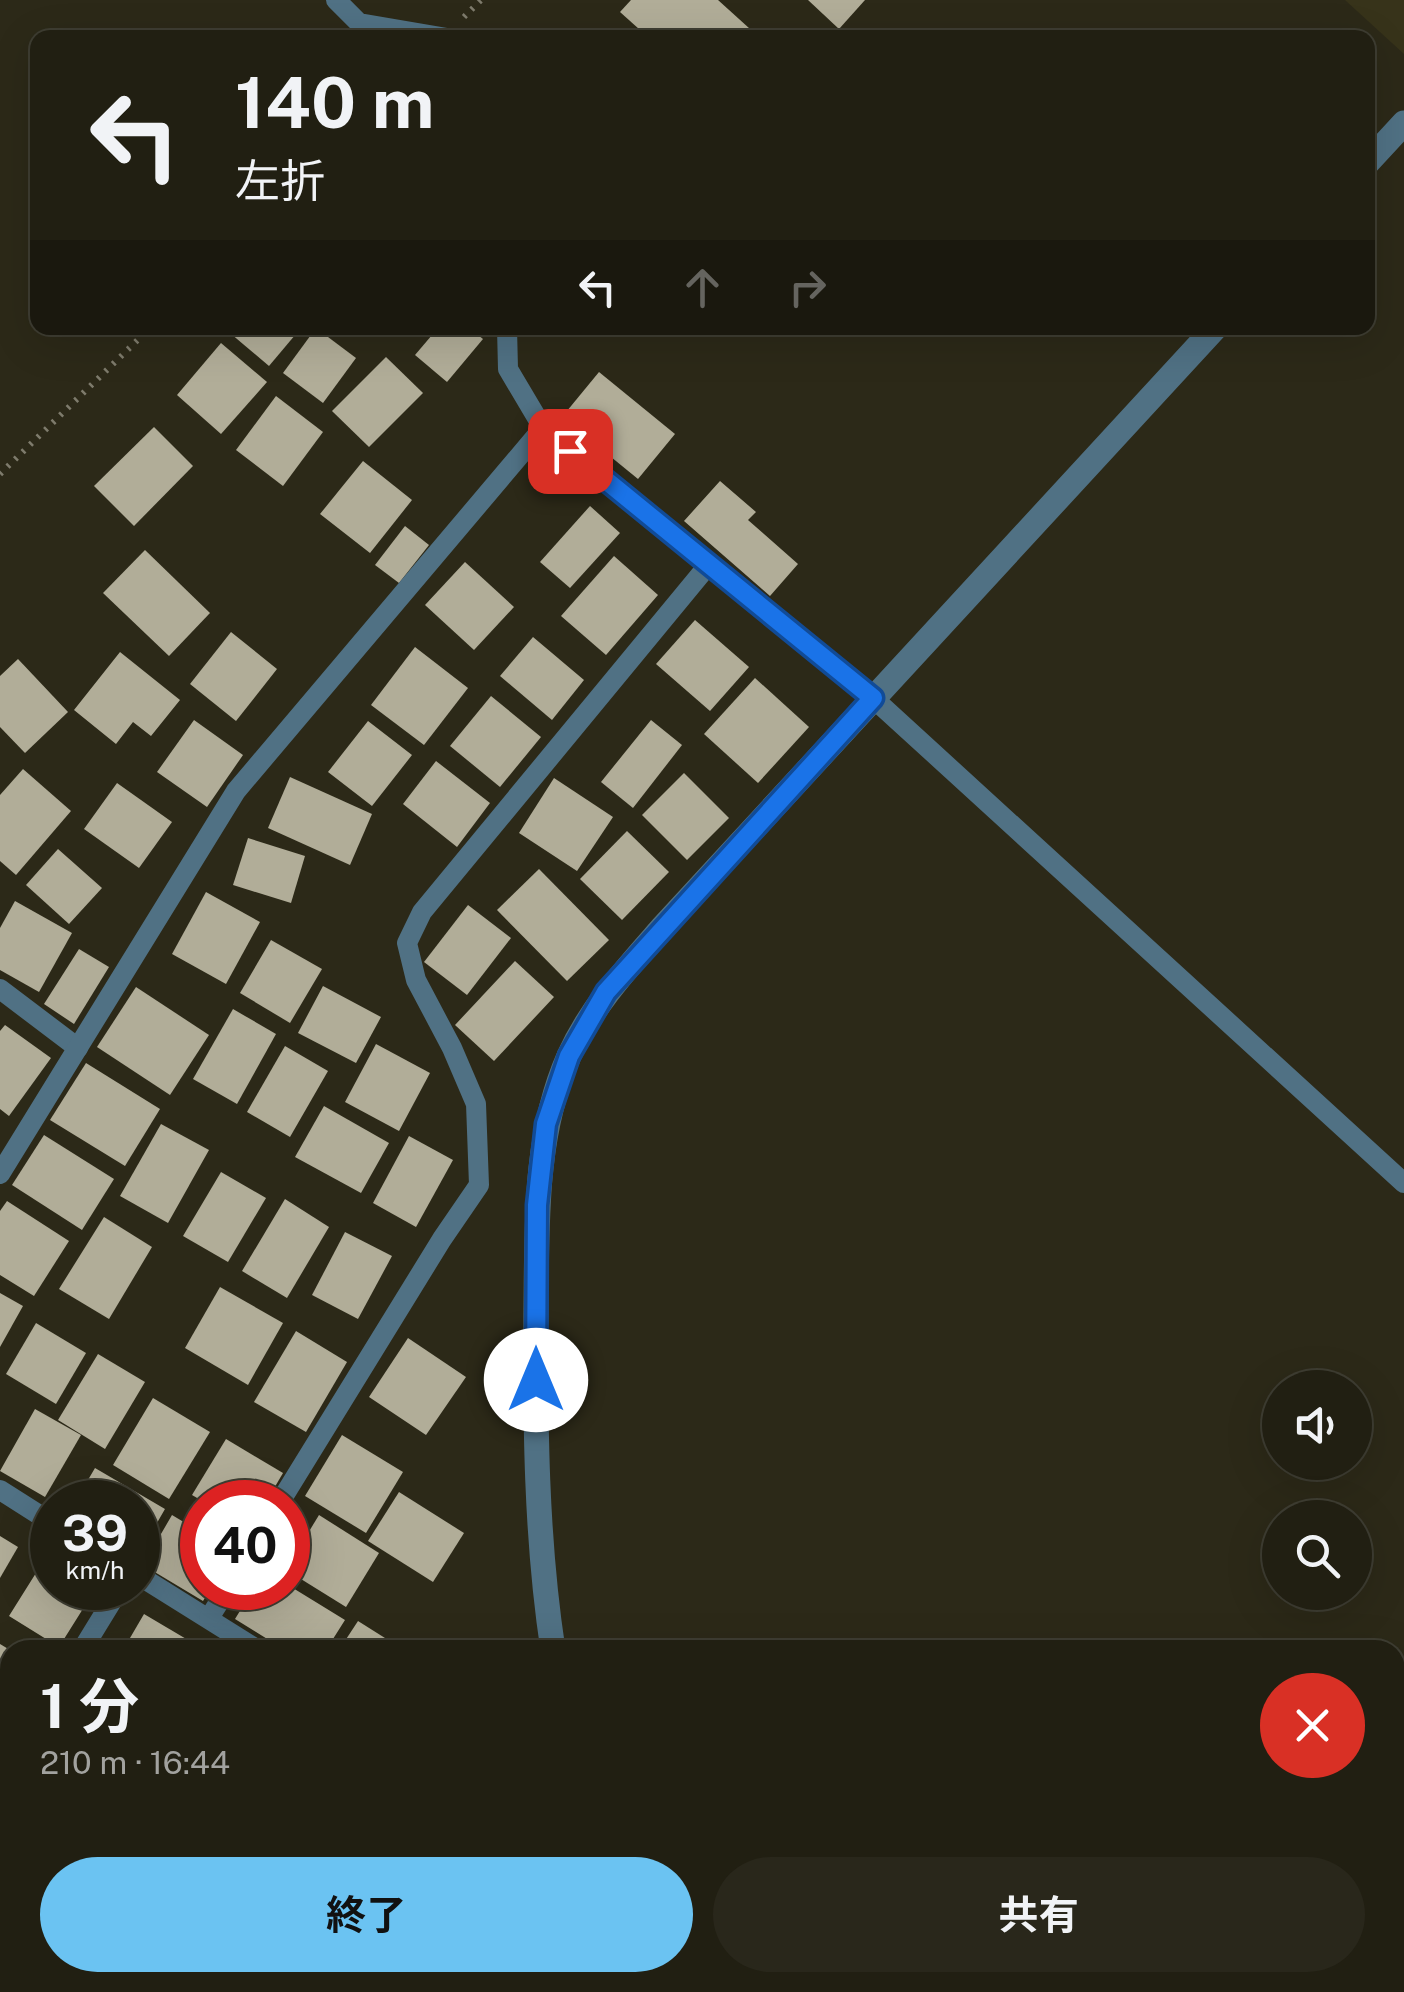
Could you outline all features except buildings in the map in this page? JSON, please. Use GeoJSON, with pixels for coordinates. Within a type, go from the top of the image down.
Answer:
{"type":"FeatureCollection","features":[{"type":"Feature","properties":{"kind":"street"},"geometry":{"type":"LineString","coordinates":[[1375,154],[1404,123]]}},
{"type":"Feature","properties":{"kind":"street"},"geometry":{"type":"LineString","coordinates":[[552,1640],[538,1488],[537,1205],[546,1124],[569,1056],[606,992],[1209,335]]}},
{"type":"Feature","properties":{"kind":"lane"},"geometry":{"type":"LineString","coordinates":[[336,0],[359,23],[401,30]]}},
{"type":"Feature","properties":{"kind":"lane"},"geometry":{"type":"LineString","coordinates":[[507,335],[508,369],[543,428],[873,698],[1404,1183]]}},
{"type":"Feature","properties":{"kind":"lane"},"geometry":{"type":"LineString","coordinates":[[0,1174],[236,791],[543,428]]}},
{"type":"Feature","properties":{"kind":"lane"},"geometry":{"type":"LineString","coordinates":[[294,1480],[479,1185],[476,1104],[416,980],[407,943],[422,912],[710,563]]}},
{"type":"Feature","properties":{"kind":"lane"},"geometry":{"type":"LineString","coordinates":[[0,989],[78,1048]]}},
{"type":"Feature","properties":{"kind":"lane"},"geometry":{"type":"LineString","coordinates":[[0,1490],[30,1508]]}},
{"type":"Feature","properties":{"kind":"lane"},"geometry":{"type":"LineString","coordinates":[[160,1588],[243,1640]]}},
{"type":"Feature","properties":{"kind":"lane"},"geometry":{"type":"LineString","coordinates":[[88,1640],[107,1610]]}},
{"type":"Feature","properties":{"kind":"lane"},"geometry":{"type":"LineString","coordinates":[[209,1618],[214,1610]]}},
{"type":"Feature","properties":{"kind":"path"},"geometry":{"type":"LineString","coordinates":[[0,474],[143,335]]}},
{"type":"Feature","properties":{"kind":"shaded area"},"geometry":{"type":"Polygon","coordinates":[[[1345,0],[1404,0],[1404,54],[1345,0]]]}},
{"type":"Feature","properties":{"kind":"route"},"geometry":{"type":"LineString","coordinates":[[536,1380],[537,1205],[546,1124],[569,1056],[606,992],[873,698],[570,451]]}}]}
